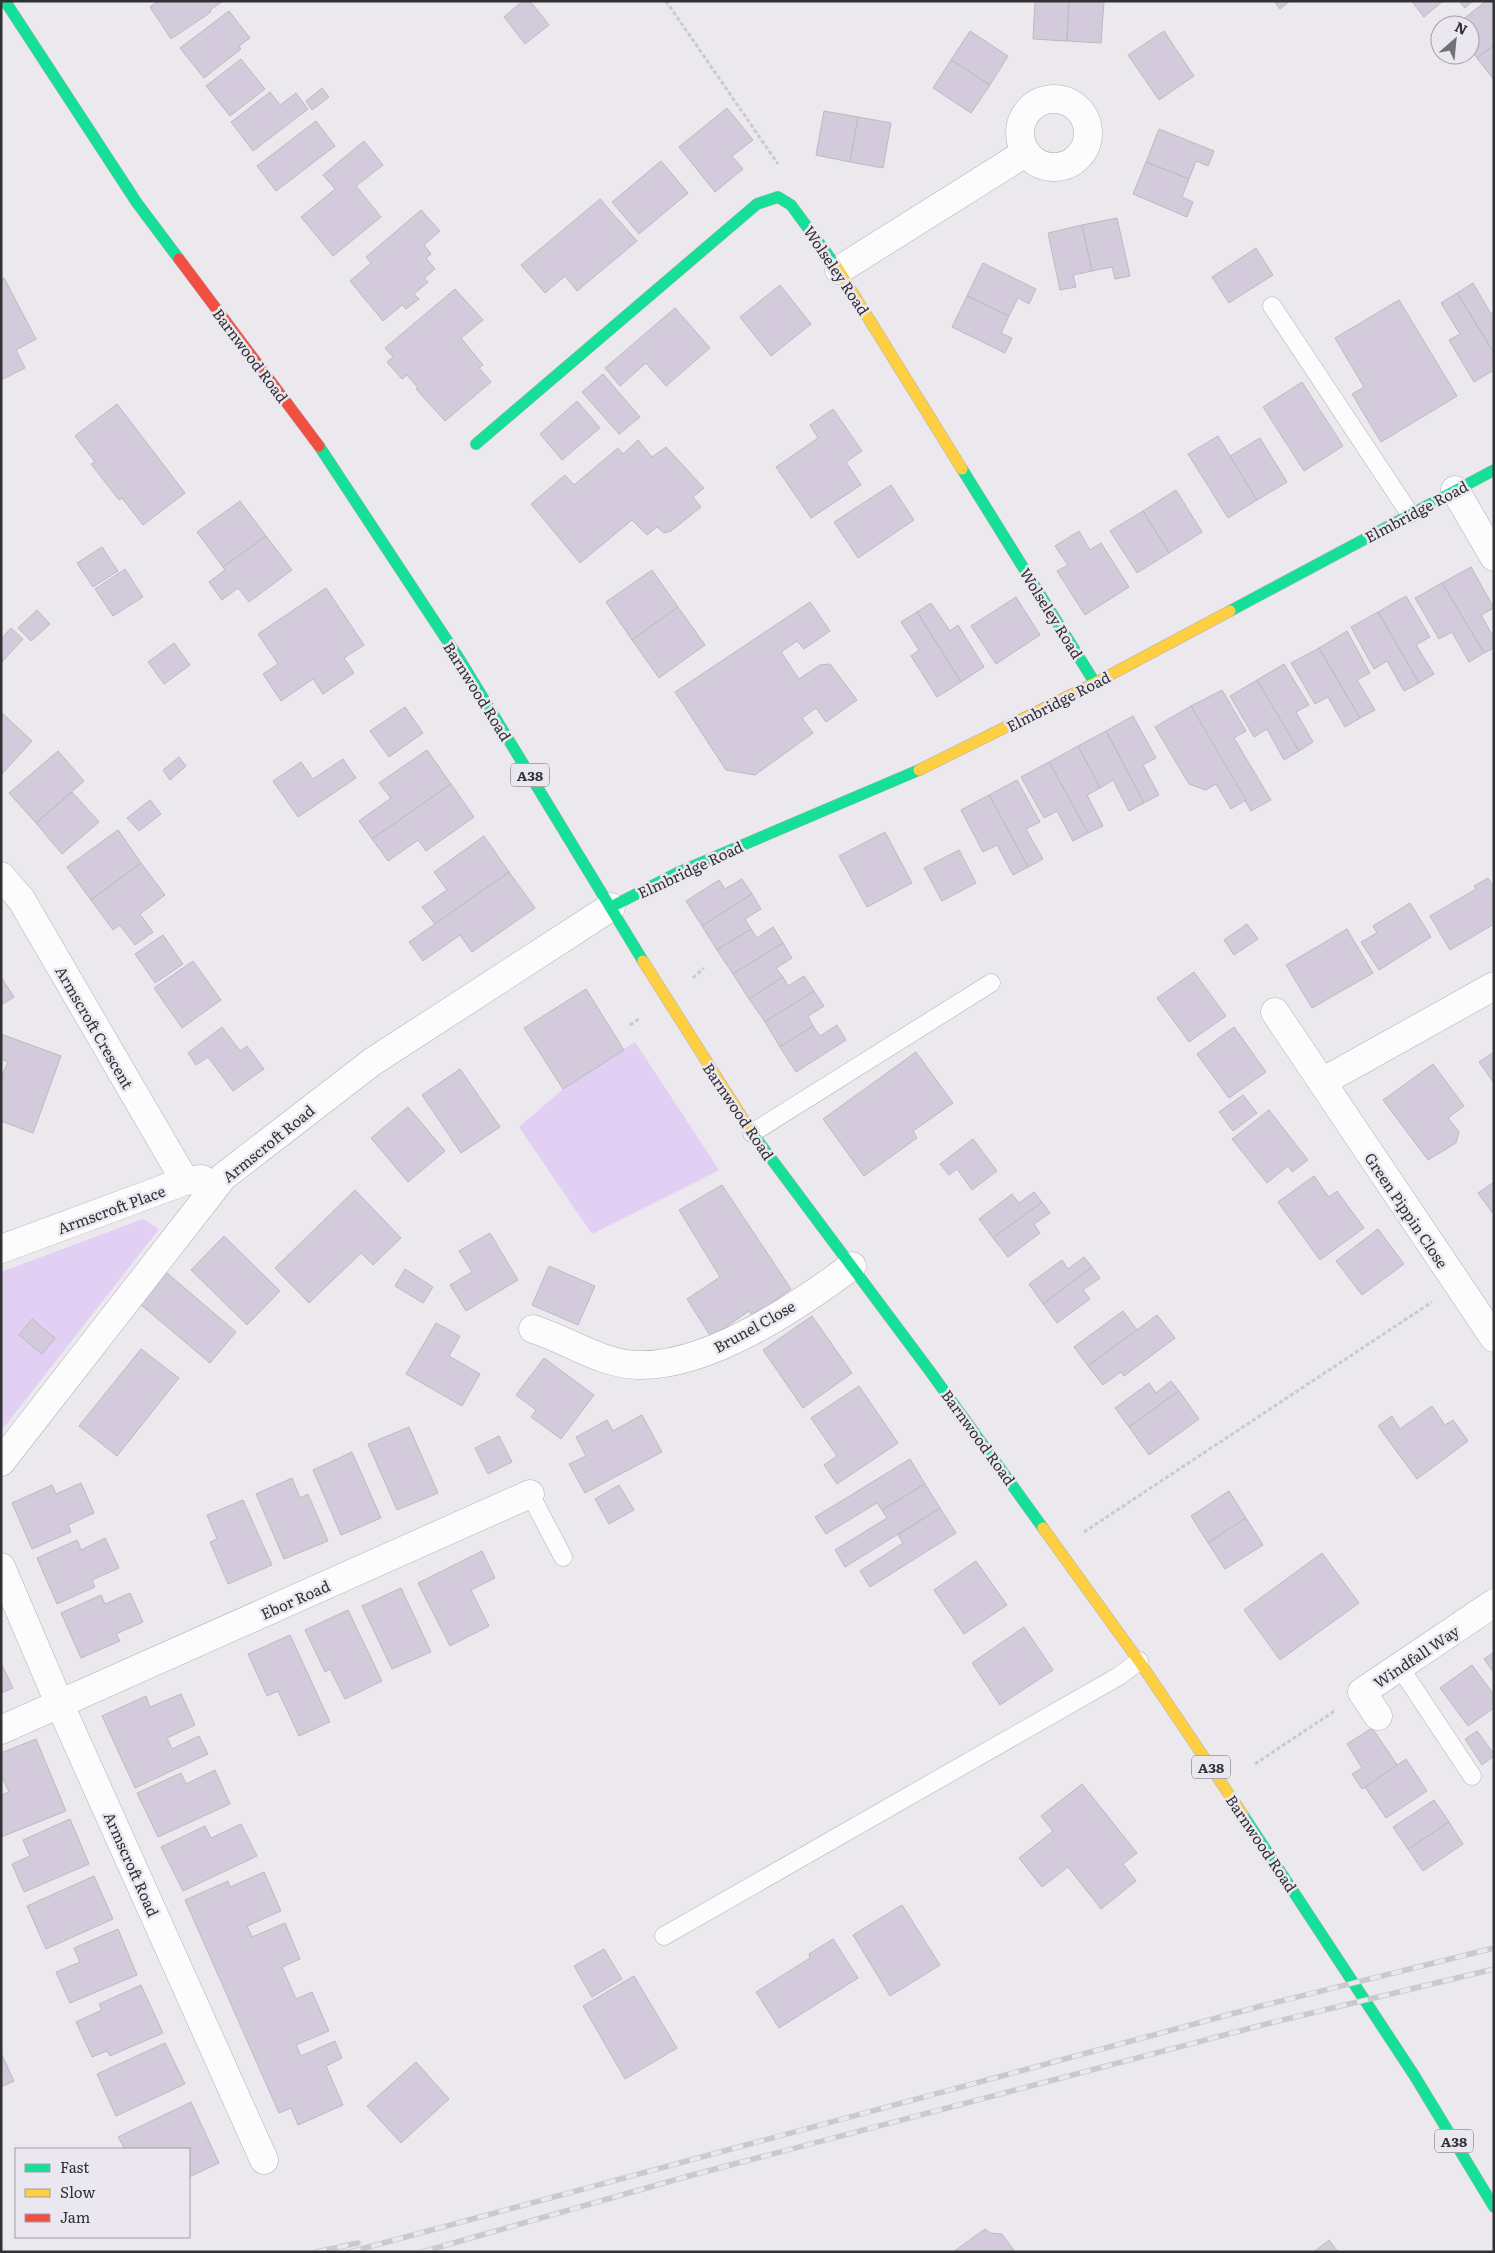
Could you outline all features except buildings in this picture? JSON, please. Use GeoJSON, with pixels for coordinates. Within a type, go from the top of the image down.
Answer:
{"type":"FeatureCollection","features":[{"type":"Feature","properties":{"kind":"main road","name":"Barnwood Road"},"geometry":{"type":"LineString","coordinates":[[5,1],[137,203],[321,450],[460,660],[666,1000],[752,1133],[1059,1547],[1140,1661],[1306,1908],[1414,2075],[1494,2207]]}},
{"type":"Feature","properties":{"kind":"main road","name":"Wolseley Road"},"geometry":{"type":"LineString","coordinates":[[778,197],[791,205],[839,270],[1095,683]]}},
{"type":"Feature","properties":{"kind":"main road"},"geometry":{"type":"LineString","coordinates":[[476,444],[757,204],[778,197]]}},
{"type":"Feature","properties":{"kind":"main road","name":"Elmbridge Road"},"geometry":{"type":"LineString","coordinates":[[611,907],[677,873],[947,758],[1095,683],[1494,470]]}},
{"type":"Feature","properties":{"kind":"street"},"geometry":{"type":"LineString","coordinates":[[839,270],[1025,153]]}},
{"type":"Feature","properties":{"kind":"street"},"geometry":{"type":"LineString","coordinates":[[1455,490],[1494,556]]}},
{"type":"Feature","properties":{"kind":"street","name":"Armscroft Crescent"},"geometry":{"type":"LineString","coordinates":[[1,876],[20,899],[185,1181]]}},
{"type":"Feature","properties":{"kind":"street","name":"Armscroft Road"},"geometry":{"type":"LineString","coordinates":[[1,1462],[223,1177],[372,1062],[611,907]]}},
{"type":"Feature","properties":{"kind":"street"},"geometry":{"type":"LineString","coordinates":[[1322,1082],[1494,986]]}},
{"type":"Feature","properties":{"kind":"street","name":"Green Pippin Close"},"geometry":{"type":"LineString","coordinates":[[1275,1012],[1457,1286],[1494,1338]]}},
{"type":"Feature","properties":{"kind":"street","name":"Armscroft Place"},"geometry":{"type":"LineString","coordinates":[[1,1250],[185,1181],[223,1177]]}},
{"type":"Feature","properties":{"kind":"street","name":"Brunel Close"},"geometry":{"type":"LineString","coordinates":[[534,1330],[587,1352],[637,1365],[684,1358],[712,1351],[739,1338],[831,1282],[852,1266]]}},
{"type":"Feature","properties":{"kind":"street","name":"Ebor Road"},"geometry":{"type":"LineString","coordinates":[[1,1730],[530,1494]]}},
{"type":"Feature","properties":{"kind":"street","name":"Armscroft Road"},"geometry":{"type":"LineString","coordinates":[[1,1567],[60,1704],[264,2160]]}},
{"type":"Feature","properties":{"kind":"street","name":"Windfall Way"},"geometry":{"type":"LineString","coordinates":[[1378,1716],[1362,1692],[1494,1603]]}},
{"type":"Feature","properties":{"kind":"lane"},"geometry":{"type":"LineString","coordinates":[[1272,306],[1410,514]]}},
{"type":"Feature","properties":{"kind":"lane"},"geometry":{"type":"LineString","coordinates":[[752,1133],[991,983]]}},
{"type":"Feature","properties":{"kind":"lane"},"geometry":{"type":"LineString","coordinates":[[530,1494],[563,1557]]}},
{"type":"Feature","properties":{"kind":"lane"},"geometry":{"type":"LineString","coordinates":[[664,1936],[1110,1681],[1140,1661]]}},
{"type":"Feature","properties":{"kind":"lane"},"geometry":{"type":"LineString","coordinates":[[1399,1666],[1472,1776]]}},
{"type":"Feature","properties":{"kind":"path"},"geometry":{"type":"LineString","coordinates":[[666,1],[778,165],[778,197]]}},
{"type":"Feature","properties":{"kind":"path"},"geometry":{"type":"LineString","coordinates":[[1059,1547],[1457,1286]]}},
{"type":"Feature","properties":{"kind":"path"},"geometry":{"type":"LineString","coordinates":[[1255,1764],[1362,1692]]}},
{"type":"Feature","properties":{"kind":"shaded area"},"geometry":{"type":"Polygon","coordinates":[[[635,1042],[719,1170],[592,1234],[519,1127],[563,1089],[635,1042]]]}},
{"type":"Feature","properties":{"kind":"shaded area"},"geometry":{"type":"Polygon","coordinates":[[[143,1219],[159,1229],[1,1431],[1,1272],[143,1219]]]}},
{"type":"Feature","properties":{"kind":"railway"},"geometry":{"type":"LineString","coordinates":[[350,2252],[1261,2006],[1494,1948]]}},
{"type":"Feature","properties":{"kind":"railway"},"geometry":{"type":"LineString","coordinates":[[422,2252],[685,2177],[1270,2023],[1494,1969]]}},
{"type":"Feature","properties":{"kind":"railway"},"geometry":{"type":"LineString","coordinates":[[316,2252],[358,2243]]}},
{"type":"Feature","properties":{"kind":"traffic: fast"},"geometry":{"type":"LineString","coordinates":[[5,1],[137,203],[179,259]]}},
{"type":"Feature","properties":{"kind":"traffic: fast"},"geometry":{"type":"LineString","coordinates":[[476,444],[757,204],[778,197],[791,205],[836,266]]}},
{"type":"Feature","properties":{"kind":"traffic: fast"},"geometry":{"type":"LineString","coordinates":[[319,446],[460,660],[643,961]]}},
{"type":"Feature","properties":{"kind":"traffic: fast"},"geometry":{"type":"LineString","coordinates":[[962,469],[1095,683]]}},
{"type":"Feature","properties":{"kind":"traffic: fast"},"geometry":{"type":"LineString","coordinates":[[1230,611],[1494,470]]}},
{"type":"Feature","properties":{"kind":"traffic: fast"},"geometry":{"type":"LineString","coordinates":[[611,907],[677,873],[919,770]]}},
{"type":"Feature","properties":{"kind":"traffic: fast"},"geometry":{"type":"LineString","coordinates":[[752,1133],[929,1370],[1043,1528]]}},
{"type":"Feature","properties":{"kind":"traffic: fast"},"geometry":{"type":"LineString","coordinates":[[1243,1815],[1414,2075],[1494,2207]]}},
{"type":"Feature","properties":{"kind":"traffic: slow"},"geometry":{"type":"LineString","coordinates":[[836,266],[962,469]]}},
{"type":"Feature","properties":{"kind":"traffic: slow"},"geometry":{"type":"LineString","coordinates":[[919,770],[1095,683],[1230,611]]}},
{"type":"Feature","properties":{"kind":"traffic: slow"},"geometry":{"type":"LineString","coordinates":[[643,961],[752,1133]]}},
{"type":"Feature","properties":{"kind":"traffic: slow"},"geometry":{"type":"LineString","coordinates":[[1043,1528],[1139,1661],[1243,1815]]}},
{"type":"Feature","properties":{"kind":"traffic: jam"},"geometry":{"type":"LineString","coordinates":[[179,259],[319,446]]}}]}
